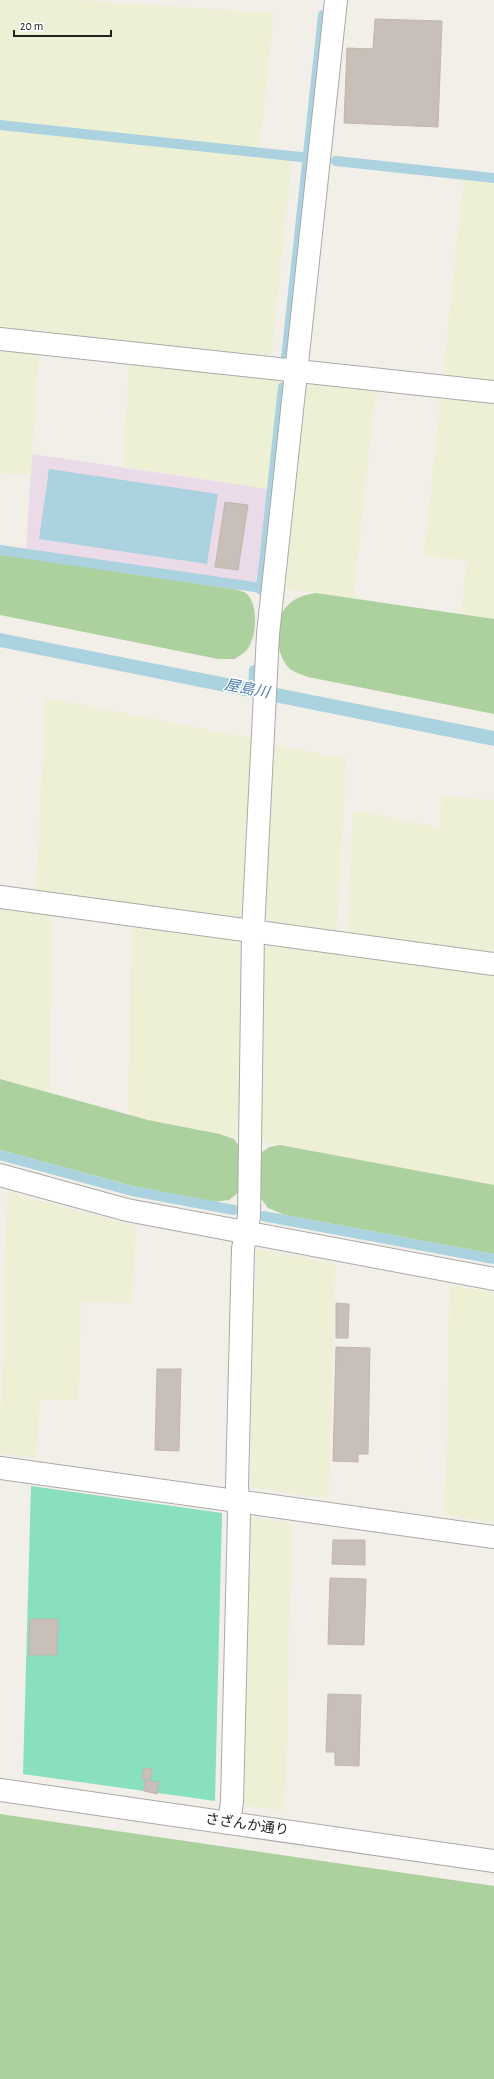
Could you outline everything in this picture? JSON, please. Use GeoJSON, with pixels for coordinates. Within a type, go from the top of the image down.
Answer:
{"type":"FeatureCollection","features":[{"type":"Feature","properties":{"kind":"street"},"geometry":{"type":"LineString","coordinates":[[229,1823],[232,1802],[238,1501],[237,1486],[243,1249],[249,1216],[253,931],[268,634],[336,0]]}},
{"type":"Feature","properties":{"kind":"street"},"geometry":{"type":"LineString","coordinates":[[0,339],[494,392]]}},
{"type":"Feature","properties":{"kind":"street"},"geometry":{"type":"LineString","coordinates":[[0,897],[494,964]]}},
{"type":"Feature","properties":{"kind":"street"},"geometry":{"type":"LineString","coordinates":[[0,1175],[127,1210],[494,1279]]}},
{"type":"Feature","properties":{"kind":"street"},"geometry":{"type":"LineString","coordinates":[[0,1468],[494,1536]]}},
{"type":"Feature","properties":{"kind":"street","name":"さざんか通り"},"geometry":{"type":"LineString","coordinates":[[0,1790],[494,1861]]}},
{"type":"Feature","properties":{"kind":"shaded area"},"geometry":{"type":"Polygon","coordinates":[[[32,454],[269,489],[259,586],[26,551],[32,454]]]}},
{"type":"Feature","properties":{"kind":"green space"},"geometry":{"type":"Polygon","coordinates":[[[0,0],[72,0],[274,13],[259,150],[0,122],[0,0]]]}},
{"type":"Feature","properties":{"kind":"green space"},"geometry":{"type":"Polygon","coordinates":[[[0,128],[292,159],[271,359],[0,330],[0,128]]]}},
{"type":"Feature","properties":{"kind":"green space"},"geometry":{"type":"Polygon","coordinates":[[[464,177],[494,180],[494,383],[443,377],[464,177]]]}},
{"type":"Feature","properties":{"kind":"green space"},"geometry":{"type":"Polygon","coordinates":[[[0,349],[39,353],[31,475],[0,473],[0,349]]]}},
{"type":"Feature","properties":{"kind":"green space"},"geometry":{"type":"Polygon","coordinates":[[[129,363],[281,379],[269,489],[123,467],[129,363]]]}},
{"type":"Feature","properties":{"kind":"green space"},"geometry":{"type":"Polygon","coordinates":[[[315,383],[376,389],[353,599],[283,588],[304,392],[315,383]]]}},
{"type":"Feature","properties":{"kind":"green space"},"geometry":{"type":"Polygon","coordinates":[[[441,396],[494,402],[494,619],[461,615],[467,560],[424,556],[441,396]]]}},
{"type":"Feature","properties":{"kind":"green space"},"geometry":{"type":"Polygon","coordinates":[[[0,554],[242,591],[250,598],[255,612],[255,629],[253,637],[247,650],[235,659],[218,659],[0,615],[0,554]]]}},
{"type":"Feature","properties":{"kind":"green space"},"geometry":{"type":"Polygon","coordinates":[[[316,593],[494,619],[494,714],[308,677],[289,668],[284,662],[279,646],[278,627],[280,619],[283,611],[291,602],[301,597],[316,593]]]}},
{"type":"Feature","properties":{"kind":"green space"},"geometry":{"type":"Polygon","coordinates":[[[46,698],[255,739],[247,911],[237,919],[36,892],[46,698]]]}},
{"type":"Feature","properties":{"kind":"green space"},"geometry":{"type":"Polygon","coordinates":[[[270,744],[346,759],[337,933],[271,924],[261,913],[270,744]]]}},
{"type":"Feature","properties":{"kind":"green space"},"geometry":{"type":"Polygon","coordinates":[[[442,796],[494,800],[494,954],[347,934],[353,810],[440,828],[442,796]]]}},
{"type":"Feature","properties":{"kind":"green space"},"geometry":{"type":"Polygon","coordinates":[[[0,906],[51,913],[50,1093],[0,1079],[0,906]]]}},
{"type":"Feature","properties":{"kind":"green space"},"geometry":{"type":"Polygon","coordinates":[[[131,924],[236,939],[246,949],[243,1138],[129,1115],[131,924]]]}},
{"type":"Feature","properties":{"kind":"green space"},"geometry":{"type":"Polygon","coordinates":[[[270,943],[494,973],[494,1185],[258,1141],[260,952],[270,943]]]}},
{"type":"Feature","properties":{"kind":"green space"},"geometry":{"type":"Polygon","coordinates":[[[0,1079],[148,1120],[220,1134],[234,1139],[241,1149],[239,1192],[229,1200],[214,1202],[133,1186],[0,1150],[0,1079]]]}},
{"type":"Feature","properties":{"kind":"green space"},"geometry":{"type":"Polygon","coordinates":[[[280,1145],[494,1185],[494,1254],[285,1215],[268,1208],[260,1197],[261,1153],[269,1147],[280,1145]]]}},
{"type":"Feature","properties":{"kind":"green space"},"geometry":{"type":"Polygon","coordinates":[[[7,1192],[135,1226],[133,1303],[81,1302],[78,1400],[39,1399],[37,1458],[0,1453],[7,1192]]]}},
{"type":"Feature","properties":{"kind":"green space"},"geometry":{"type":"Polygon","coordinates":[[[256,1249],[335,1264],[329,1499],[250,1487],[256,1249]]]}},
{"type":"Feature","properties":{"kind":"green space"},"geometry":{"type":"Polygon","coordinates":[[[450,1285],[494,1293],[494,1522],[445,1515],[450,1285]]]}},
{"type":"Feature","properties":{"kind":"green space"},"geometry":{"type":"Polygon","coordinates":[[[31,1486],[222,1513],[215,1801],[23,1774],[31,1486]]]}},
{"type":"Feature","properties":{"kind":"green space"},"geometry":{"type":"Polygon","coordinates":[[[249,1517],[292,1523],[285,1811],[242,1805],[249,1517]]]}},
{"type":"Feature","properties":{"kind":"green space"},"geometry":{"type":"Polygon","coordinates":[[[0,1814],[494,1886],[494,2079],[0,2079],[0,1814]]]}},
{"type":"Feature","properties":{"kind":"water"},"geometry":{"type":"Polygon","coordinates":[[[49,469],[218,494],[207,564],[39,539],[49,469]]]}},
{"type":"Feature","properties":{"kind":"water","name":"屋島川"},"geometry":{"type":"Polygon","coordinates":[[[0,633],[494,731],[494,746],[0,647],[0,633]]]}},
{"type":"Feature","properties":{"kind":"building"},"geometry":{"type":"Polygon","coordinates":[[[375,19],[442,21],[438,127],[344,123],[347,48],[373,49],[375,19]]]}},
{"type":"Feature","properties":{"kind":"building"},"geometry":{"type":"Polygon","coordinates":[[[225,502],[248,505],[238,570],[215,567],[225,502]]]}},
{"type":"Feature","properties":{"kind":"building"},"geometry":{"type":"Polygon","coordinates":[[[336,1303],[349,1304],[348,1338],[336,1338],[336,1303]]]}},
{"type":"Feature","properties":{"kind":"building"},"geometry":{"type":"Polygon","coordinates":[[[336,1347],[370,1348],[368,1454],[358,1454],[358,1462],[333,1461],[336,1347]]]}},
{"type":"Feature","properties":{"kind":"building"},"geometry":{"type":"Polygon","coordinates":[[[157,1369],[181,1369],[179,1451],[155,1450],[157,1369]]]}},
{"type":"Feature","properties":{"kind":"building"},"geometry":{"type":"Polygon","coordinates":[[[333,1540],[365,1540],[365,1565],[332,1564],[333,1540]]]}},
{"type":"Feature","properties":{"kind":"building"},"geometry":{"type":"Polygon","coordinates":[[[330,1578],[366,1579],[364,1645],[328,1644],[330,1578]]]}},
{"type":"Feature","properties":{"kind":"building"},"geometry":{"type":"Polygon","coordinates":[[[30,1619],[58,1619],[57,1655],[29,1655],[30,1619]]]}},
{"type":"Feature","properties":{"kind":"building"},"geometry":{"type":"Polygon","coordinates":[[[328,1694],[361,1695],[359,1766],[335,1765],[335,1752],[326,1752],[328,1694]]]}},
{"type":"Feature","properties":{"kind":"building"},"geometry":{"type":"Polygon","coordinates":[[[144,1768],[152,1769],[151,1780],[142,1779],[144,1768]]]}},
{"type":"Feature","properties":{"kind":"building"},"geometry":{"type":"Polygon","coordinates":[[[145,1781],[159,1782],[157,1794],[144,1791],[145,1781]]]}},
{"type":"Feature","properties":{"kind":"waterway"},"geometry":{"type":"LineString","coordinates":[[286,358],[323,15]]}},
{"type":"Feature","properties":{"kind":"waterway"},"geometry":{"type":"LineString","coordinates":[[0,125],[310,158]]}},
{"type":"Feature","properties":{"kind":"waterway"},"geometry":{"type":"LineString","coordinates":[[336,161],[494,178]]}},
{"type":"Feature","properties":{"kind":"waterway"},"geometry":{"type":"LineString","coordinates":[[261,590],[283,387]]}},
{"type":"Feature","properties":{"kind":"waterway"},"geometry":{"type":"LineString","coordinates":[[0,550],[261,588]]}},
{"type":"Feature","properties":{"kind":"waterway","name":"屋島川"},"geometry":{"type":"LineString","coordinates":[[253,691],[254,670]]}},
{"type":"Feature","properties":{"kind":"waterway"},"geometry":{"type":"LineString","coordinates":[[0,1155],[132,1191],[234,1210]]}},
{"type":"Feature","properties":{"kind":"waterway"},"geometry":{"type":"LineString","coordinates":[[263,1216],[494,1259]]}}]}
